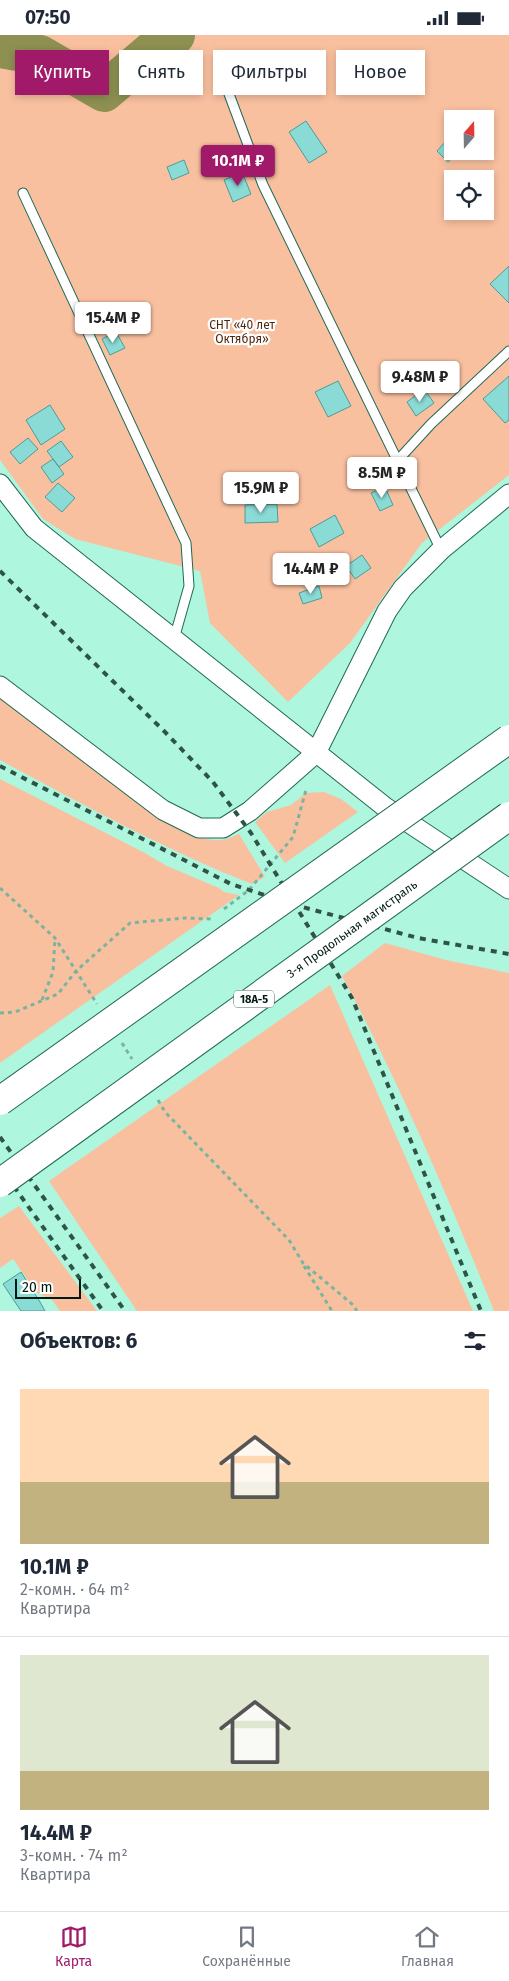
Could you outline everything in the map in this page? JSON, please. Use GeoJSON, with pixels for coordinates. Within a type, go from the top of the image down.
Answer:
{"type":"FeatureCollection","features":[{"type":"Feature","properties":{"kind":"highway"},"geometry":{"type":"LineString","coordinates":[[0,1101],[509,739]]}},
{"type":"Feature","properties":{"kind":"highway","name":"3-я Продольная магистраль"},"geometry":{"type":"LineString","coordinates":[[0,1183],[509,816]]}},
{"type":"Feature","properties":{"kind":"street"},"geometry":{"type":"LineString","coordinates":[[0,484],[34,528],[173,640],[385,807],[509,889]]}},
{"type":"Feature","properties":{"kind":"street"},"geometry":{"type":"LineString","coordinates":[[0,686],[163,810],[199,828],[223,828],[250,811],[316,753],[387,611],[403,588],[440,551],[509,494]]}},
{"type":"Feature","properties":{"kind":"lane"},"geometry":{"type":"LineString","coordinates":[[229,95],[263,185],[398,460],[440,551]]}},
{"type":"Feature","properties":{"kind":"lane"},"geometry":{"type":"LineString","coordinates":[[23,193],[186,543],[189,586],[173,640]]}},
{"type":"Feature","properties":{"kind":"lane"},"geometry":{"type":"LineString","coordinates":[[398,460],[431,424],[509,351]]}},
{"type":"Feature","properties":{"kind":"path"},"geometry":{"type":"LineString","coordinates":[[0,1013],[15,1012],[58,994],[76,971],[130,923],[185,918],[209,920],[249,890],[293,837],[316,753]]}},
{"type":"Feature","properties":{"kind":"path"},"geometry":{"type":"LineString","coordinates":[[0,889],[55,938],[97,1005]]}},
{"type":"Feature","properties":{"kind":"path"},"geometry":{"type":"LineString","coordinates":[[42,1001],[53,972],[55,938]]}},
{"type":"Feature","properties":{"kind":"path"},"geometry":{"type":"LineString","coordinates":[[118,1038],[134,1062]]}},
{"type":"Feature","properties":{"kind":"path"},"geometry":{"type":"LineString","coordinates":[[155,1095],[165,1112],[289,1240],[332,1311]]}},
{"type":"Feature","properties":{"kind":"path"},"geometry":{"type":"LineString","coordinates":[[303,1263],[352,1304],[357,1311]]}},
{"type":"Feature","properties":{"kind":"green space","name":"СНТ «40 лет Октября»"},"geometry":{"type":"Polygon","coordinates":[[[0,35],[509,35],[509,475],[422,543],[350,643],[288,702],[210,623],[200,571],[75,539],[43,519],[0,460],[0,35]]]}},
{"type":"Feature","properties":{"kind":"green space"},"geometry":{"type":"Polygon","coordinates":[[[0,694],[152,814],[185,832],[203,838],[223,840],[239,834],[265,877],[252,884],[220,871],[124,826],[0,760],[0,694]]]}},
{"type":"Feature","properties":{"kind":"green space"},"geometry":{"type":"Polygon","coordinates":[[[0,779],[167,866],[219,888],[224,892],[239,895],[0,1063],[0,779]]]}},
{"type":"Feature","properties":{"kind":"green space"},"geometry":{"type":"Polygon","coordinates":[[[324,792],[341,799],[358,812],[285,863],[255,822],[267,812],[291,805],[306,793],[324,792]]]}},
{"type":"Feature","properties":{"kind":"green space"},"geometry":{"type":"Polygon","coordinates":[[[385,943],[446,960],[509,973],[509,1311],[494,1311],[422,1141],[384,1058],[342,976],[385,943]]]}},
{"type":"Feature","properties":{"kind":"green space"},"geometry":{"type":"Polygon","coordinates":[[[330,985],[473,1311],[137,1311],[49,1181],[330,985]]]}},
{"type":"Feature","properties":{"kind":"green space"},"geometry":{"type":"Polygon","coordinates":[[[19,1206],[97,1311],[60,1311],[52,1300],[36,1292],[13,1259],[0,1268],[0,1218],[19,1206]]]}},
{"type":"Feature","properties":{"kind":"building"},"geometry":{"type":"Polygon","coordinates":[[[306,121],[327,152],[309,163],[289,132],[306,121]]]}},
{"type":"Feature","properties":{"kind":"building"},"geometry":{"type":"Polygon","coordinates":[[[444,143],[444,158],[437,151],[444,143]]]}},
{"type":"Feature","properties":{"kind":"building"},"geometry":{"type":"Polygon","coordinates":[[[229,146],[236,166],[216,174],[208,154],[229,146]]]}},
{"type":"Feature","properties":{"kind":"building"},"geometry":{"type":"Polygon","coordinates":[[[184,160],[189,173],[172,180],[167,167],[184,160]]]}},
{"type":"Feature","properties":{"kind":"building"},"geometry":{"type":"Polygon","coordinates":[[[242,172],[251,194],[233,202],[224,180],[242,172]]]}},
{"type":"Feature","properties":{"kind":"building"},"geometry":{"type":"Polygon","coordinates":[[[509,266],[509,303],[490,284],[509,266]]]}},
{"type":"Feature","properties":{"kind":"building"},"geometry":{"type":"Polygon","coordinates":[[[116,332],[125,348],[110,355],[102,339],[116,332]]]}},
{"type":"Feature","properties":{"kind":"building"},"geometry":{"type":"Polygon","coordinates":[[[509,376],[509,420],[505,423],[483,399],[509,376]]]}},
{"type":"Feature","properties":{"kind":"building"},"geometry":{"type":"Polygon","coordinates":[[[338,381],[351,406],[328,417],[315,392],[338,381]]]}},
{"type":"Feature","properties":{"kind":"building"},"geometry":{"type":"Polygon","coordinates":[[[424,389],[434,403],[416,416],[407,402],[424,389]]]}},
{"type":"Feature","properties":{"kind":"building"},"geometry":{"type":"Polygon","coordinates":[[[50,405],[65,429],[41,445],[26,420],[50,405]]]}},
{"type":"Feature","properties":{"kind":"building"},"geometry":{"type":"Polygon","coordinates":[[[28,438],[38,449],[20,464],[10,452],[28,438]]]}},
{"type":"Feature","properties":{"kind":"building"},"geometry":{"type":"Polygon","coordinates":[[[61,441],[73,457],[59,467],[47,451],[61,441]]]}},
{"type":"Feature","properties":{"kind":"building"},"geometry":{"type":"Polygon","coordinates":[[[53,459],[64,474],[52,483],[41,467],[53,459]]]}},
{"type":"Feature","properties":{"kind":"building"},"geometry":{"type":"Polygon","coordinates":[[[58,483],[75,498],[62,512],[45,497],[58,483]]]}},
{"type":"Feature","properties":{"kind":"building"},"geometry":{"type":"Polygon","coordinates":[[[385,487],[393,505],[380,511],[371,493],[385,487]]]}},
{"type":"Feature","properties":{"kind":"building"},"geometry":{"type":"Polygon","coordinates":[[[277,504],[278,522],[245,523],[245,505],[277,504]]]}},
{"type":"Feature","properties":{"kind":"building"},"geometry":{"type":"Polygon","coordinates":[[[335,515],[344,533],[319,547],[310,529],[335,515]]]}},
{"type":"Feature","properties":{"kind":"building"},"geometry":{"type":"Polygon","coordinates":[[[362,555],[371,568],[355,579],[346,566],[362,555]]]}},
{"type":"Feature","properties":{"kind":"building"},"geometry":{"type":"Polygon","coordinates":[[[319,586],[322,598],[303,604],[299,593],[319,586]]]}},
{"type":"Feature","properties":{"kind":"building"},"geometry":{"type":"Polygon","coordinates":[[[21,1272],[45,1311],[21,1311],[3,1284],[21,1272]]]}},
{"type":"Feature","properties":{"kind":"waterway"},"geometry":{"type":"LineString","coordinates":[[0,48],[40,55],[104,92],[157,47],[175,35]]}},
{"type":"Feature","properties":{"kind":"railway"},"geometry":{"type":"LineString","coordinates":[[0,571],[165,732],[213,782],[251,833],[352,998],[481,1311]]}},
{"type":"Feature","properties":{"kind":"railway"},"geometry":{"type":"LineString","coordinates":[[0,766],[231,884],[295,905],[418,938],[509,954]]}},
{"type":"Feature","properties":{"kind":"railway"},"geometry":{"type":"LineString","coordinates":[[0,1137],[125,1311]]}},
{"type":"Feature","properties":{"kind":"railway"},"geometry":{"type":"LineString","coordinates":[[0,1167],[103,1311]]}}]}
